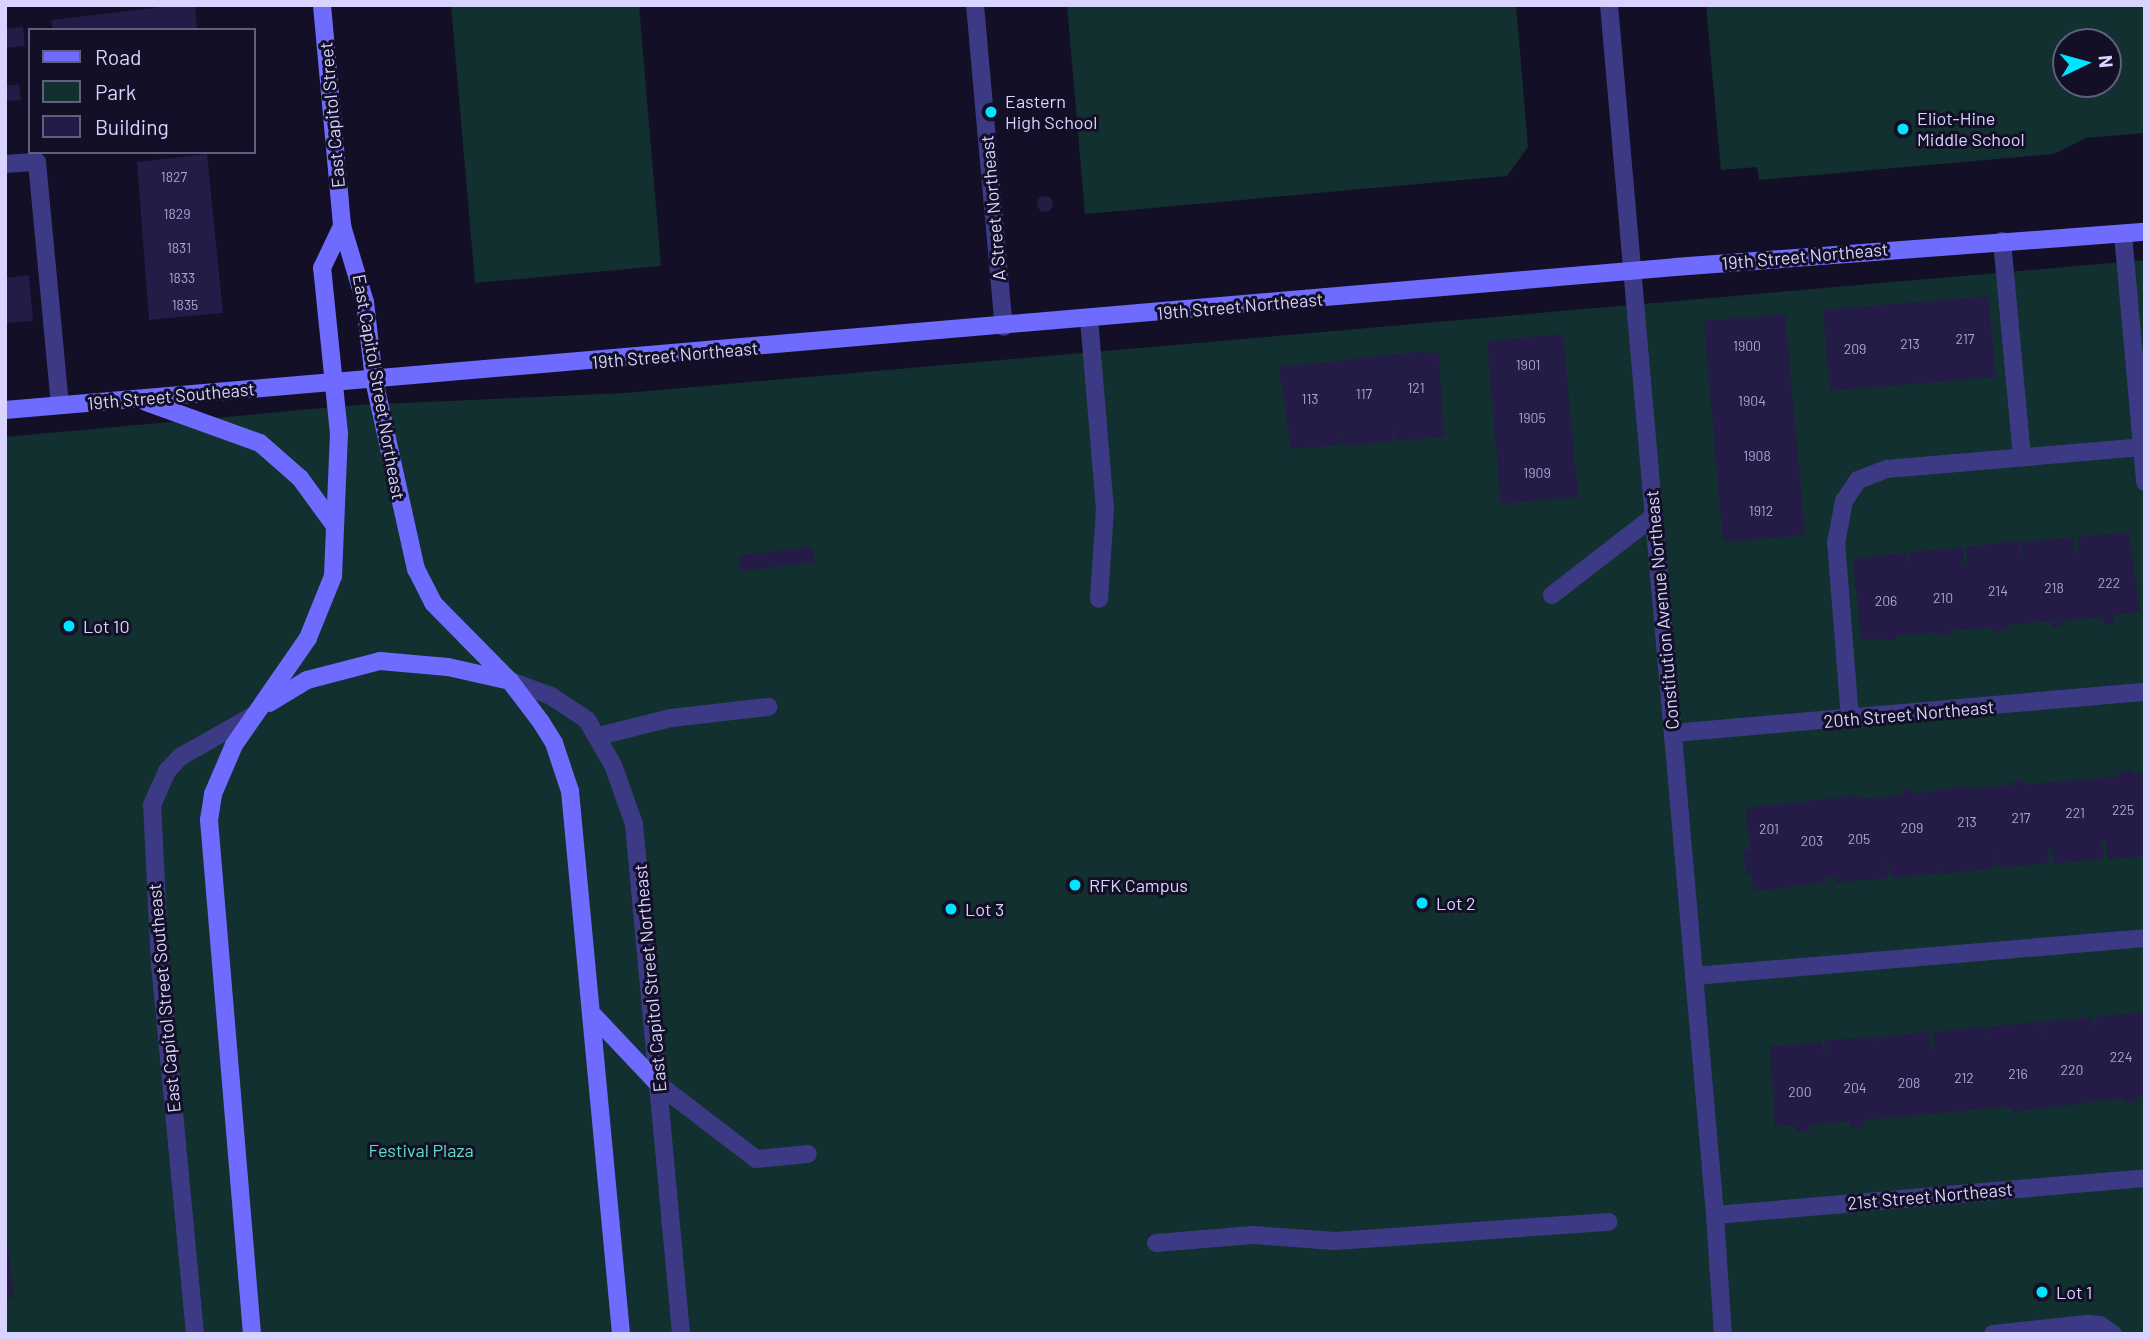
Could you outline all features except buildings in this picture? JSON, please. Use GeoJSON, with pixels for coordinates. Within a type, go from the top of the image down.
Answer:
{"type":"FeatureCollection","features":[{"type":"Feature","properties":{"kind":"main road","name":"East Capitol Street"},"geometry":{"type":"LineString","coordinates":[[322,5],[342,226]]}},
{"type":"Feature","properties":{"kind":"main road","name":"East Capitol Street Northeast"},"geometry":{"type":"LineString","coordinates":[[342,226],[365,302],[374,380],[408,540],[424,587],[444,615],[510,681],[554,743],[570,791],[594,1016],[621,1334]]}},
{"type":"Feature","properties":{"kind":"main road","name":"East Capitol Street Southeast"},"geometry":{"type":"LineString","coordinates":[[252,1334],[208,845],[209,820],[222,768],[318,621],[332,576],[339,434],[323,268],[342,226]]}},
{"type":"Feature","properties":{"kind":"main road","name":"19th Street Northeast"},"geometry":{"type":"LineString","coordinates":[[336,382],[1004,327],[1632,271],[2145,232]]}},
{"type":"Feature","properties":{"kind":"main road","name":"19th Street Southeast"},"geometry":{"type":"LineString","coordinates":[[5,410],[336,382]]}},
{"type":"Feature","properties":{"kind":"main road"},"geometry":{"type":"LineString","coordinates":[[137,399],[260,443],[300,478],[335,526]]}},
{"type":"Feature","properties":{"kind":"main road"},"geometry":{"type":"LineString","coordinates":[[256,714],[307,680],[380,661],[439,665],[510,681]]}},
{"type":"Feature","properties":{"kind":"main road"},"geometry":{"type":"LineString","coordinates":[[594,1016],[658,1084]]}},
{"type":"Feature","properties":{"kind":"street","name":"A Street Northeast"},"geometry":{"type":"LineString","coordinates":[[975,5],[1004,327]]}},
{"type":"Feature","properties":{"kind":"street","name":"Constitution Avenue Northeast"},"geometry":{"type":"LineString","coordinates":[[1609,5],[1715,1216],[1723,1334]]}},
{"type":"Feature","properties":{"kind":"street"},"geometry":{"type":"LineString","coordinates":[[5,164],[37,162],[60,405]]}},
{"type":"Feature","properties":{"kind":"street"},"geometry":{"type":"LineString","coordinates":[[2123,234],[2145,482]]}},
{"type":"Feature","properties":{"kind":"street"},"geometry":{"type":"LineString","coordinates":[[2002,241],[2022,457]]}},
{"type":"Feature","properties":{"kind":"street"},"geometry":{"type":"LineString","coordinates":[[1089,319],[1105,509],[1100,599]]}},
{"type":"Feature","properties":{"kind":"street"},"geometry":{"type":"LineString","coordinates":[[1850,719],[1836,543],[1849,490],[1876,471],[2142,447]]}},
{"type":"Feature","properties":{"kind":"street"},"geometry":{"type":"LineString","coordinates":[[1552,595],[1653,517]]}},
{"type":"Feature","properties":{"kind":"street","name":"East Capitol Street Northeast"},"geometry":{"type":"LineString","coordinates":[[510,681],[573,708],[598,736],[624,795],[639,849],[681,1334]]}},
{"type":"Feature","properties":{"kind":"street","name":"20th Street Northeast"},"geometry":{"type":"LineString","coordinates":[[1673,733],[2145,692]]}},
{"type":"Feature","properties":{"kind":"street"},"geometry":{"type":"LineString","coordinates":[[598,736],[671,718],[768,707]]}},
{"type":"Feature","properties":{"kind":"street","name":"East Capitol Street Southeast"},"geometry":{"type":"LineString","coordinates":[[195,1334],[160,966],[151,814],[157,789],[180,757],[256,714]]}},
{"type":"Feature","properties":{"kind":"street"},"geometry":{"type":"LineString","coordinates":[[1694,976],[2145,938]]}},
{"type":"Feature","properties":{"kind":"street"},"geometry":{"type":"LineString","coordinates":[[658,1084],[756,1159],[808,1154]]}},
{"type":"Feature","properties":{"kind":"street","name":"21st Street Northeast"},"geometry":{"type":"LineString","coordinates":[[1715,1216],[2145,1178]]}},
{"type":"Feature","properties":{"kind":"street"},"geometry":{"type":"LineString","coordinates":[[1156,1243],[1253,1235],[1335,1241],[1608,1222]]}},
{"type":"Feature","properties":{"kind":"street"},"geometry":{"type":"LineString","coordinates":[[1993,1334],[2087,1324],[2100,1325],[2113,1334]]}},
{"type":"Feature","properties":{"kind":"green space"},"geometry":{"type":"Polygon","coordinates":[[[451,5],[639,5],[661,266],[475,283],[451,5]]]}},
{"type":"Feature","properties":{"kind":"green space"},"geometry":{"type":"Polygon","coordinates":[[[1067,5],[1516,5],[1528,147],[1507,176],[1085,214],[1067,5]]]}},
{"type":"Feature","properties":{"kind":"green space","name":"Eliot-Hine Middle School"},"geometry":{"type":"Polygon","coordinates":[[[1706,5],[2145,5],[2145,133],[2086,138],[2054,154],[1759,180],[1757,167],[1721,170],[1706,5]]]}},
{"type":"Feature","properties":{"kind":"green space","name":"RFK Campus"},"geometry":{"type":"Polygon","coordinates":[[[2145,260],[2145,1334],[5,1334],[5,437],[357,405],[625,393],[2145,260]]]}},
{"type":"Feature","properties":{"kind":"place","name":"Eastern High School"},"geometry":{"type":"Point","coordinates":[991,112]}},
{"type":"Feature","properties":{"kind":"place","name":"Eliot-Hine Middle School"},"geometry":{"type":"Point","coordinates":[1903,129]}},
{"type":"Feature","properties":{"kind":"place","name":"Lot 10"},"geometry":{"type":"Point","coordinates":[69,626]}},
{"type":"Feature","properties":{"kind":"place","name":"RFK Campus"},"geometry":{"type":"Point","coordinates":[1075,885]}},
{"type":"Feature","properties":{"kind":"place","name":"Lot 2"},"geometry":{"type":"Point","coordinates":[1422,903]}},
{"type":"Feature","properties":{"kind":"place","name":"Lot 3"},"geometry":{"type":"Point","coordinates":[951,909]}},
{"type":"Feature","properties":{"kind":"place","name":"Lot 1"},"geometry":{"type":"Point","coordinates":[2042,1292]}},
{"type":"Feature","properties":{"kind":"park label","name":"Festival Plaza"},"geometry":{"type":"Point","coordinates":[421,1150]}}]}
